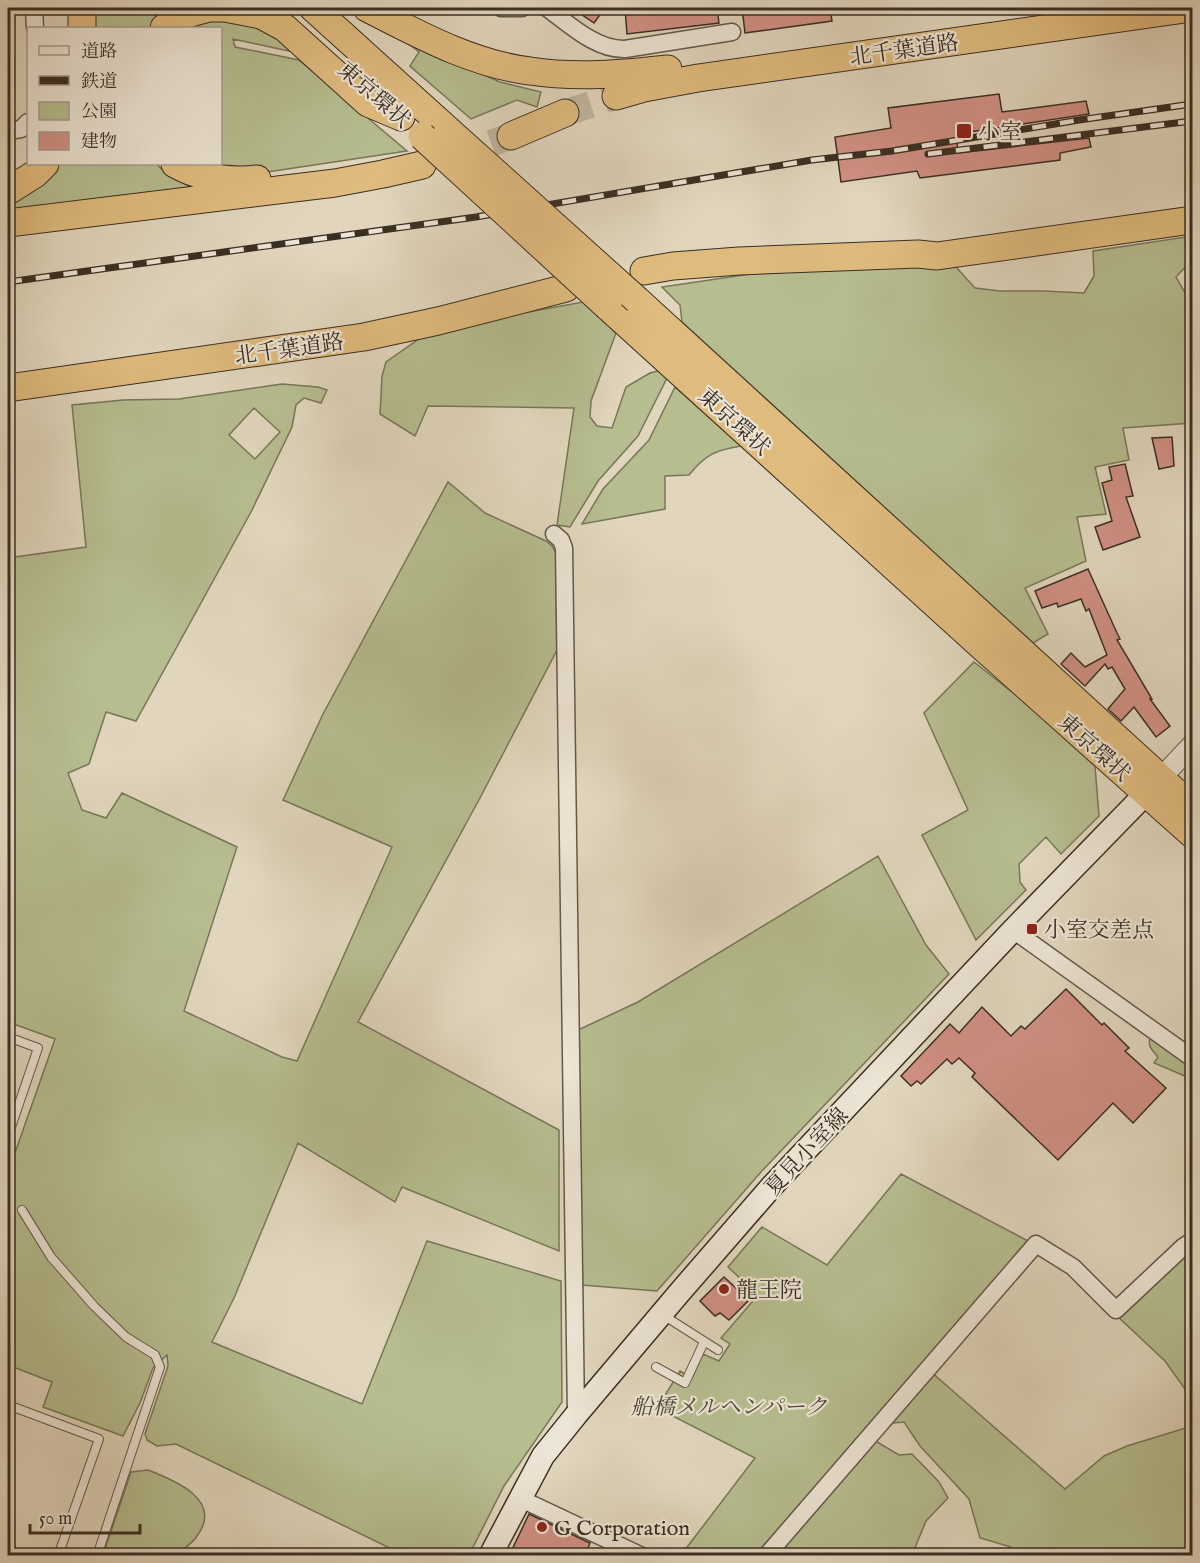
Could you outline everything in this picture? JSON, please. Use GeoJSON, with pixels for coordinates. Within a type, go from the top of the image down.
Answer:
{"type":"FeatureCollection","features":[{"type":"Feature","properties":{"kind":"highway"},"geometry":{"type":"LineString","coordinates":[[82,8],[82,27]]}},
{"type":"Feature","properties":{"kind":"highway"},"geometry":{"type":"LineString","coordinates":[[165,27],[183,15],[209,8],[225,8],[261,15],[285,28],[368,103],[401,117]]}},
{"type":"Feature","properties":{"kind":"highway","name":"東京環状"},"geometry":{"type":"LineString","coordinates":[[278,8],[422,136],[977,642],[1154,785],[1192,807]]}},
{"type":"Feature","properties":{"kind":"highway","name":"東京環状"},"geometry":{"type":"LineString","coordinates":[[313,8],[455,128],[640,300],[695,355],[1154,785],[1192,834]]}},
{"type":"Feature","properties":{"kind":"highway"},"geometry":{"type":"LineString","coordinates":[[330,8],[455,128]]}},
{"type":"Feature","properties":{"kind":"highway"},"geometry":{"type":"LineString","coordinates":[[367,8],[439,44],[469,56],[528,71],[563,74],[640,72],[779,58],[898,50]]}},
{"type":"Feature","properties":{"kind":"highway","name":"北千葉道路"},"geometry":{"type":"LineString","coordinates":[[616,96],[644,88],[698,78],[1192,8]]}},
{"type":"Feature","properties":{"kind":"highway"},"geometry":{"type":"LineString","coordinates":[[511,135],[565,113]]}},
{"type":"Feature","properties":{"kind":"highway"},"geometry":{"type":"LineString","coordinates":[[8,191],[35,174],[44,165]]}},
{"type":"Feature","properties":{"kind":"highway"},"geometry":{"type":"LineString","coordinates":[[8,223],[335,183],[422,165],[228,180],[197,175],[177,165]]}},
{"type":"Feature","properties":{"kind":"highway"},"geometry":{"type":"LineString","coordinates":[[644,271],[673,266],[740,261],[918,254],[937,256],[1192,220]]}},
{"type":"Feature","properties":{"kind":"highway","name":"北千葉道路"},"geometry":{"type":"LineString","coordinates":[[8,388],[364,337],[438,321],[566,288]]}},
{"type":"Feature","properties":{"kind":"main road","name":"夏見小室線"},"geometry":{"type":"LineString","coordinates":[[490,1556],[543,1456],[773,1185],[1013,930],[1154,785]]}},
{"type":"Feature","properties":{"kind":"street"},"geometry":{"type":"LineString","coordinates":[[34,8],[35,27]]}},
{"type":"Feature","properties":{"kind":"street"},"geometry":{"type":"LineString","coordinates":[[501,8],[522,8]]}},
{"type":"Feature","properties":{"kind":"street"},"geometry":{"type":"LineString","coordinates":[[548,8],[595,40],[613,49],[732,32]]}},
{"type":"Feature","properties":{"kind":"street"},"geometry":{"type":"LineString","coordinates":[[8,131],[21,129],[27,123]]}},
{"type":"Feature","properties":{"kind":"street"},"geometry":{"type":"LineString","coordinates":[[554,534],[561,540],[564,548],[576,1415]]}},
{"type":"Feature","properties":{"kind":"street"},"geometry":{"type":"LineString","coordinates":[[1154,785],[1192,745]]}},
{"type":"Feature","properties":{"kind":"street"},"geometry":{"type":"LineString","coordinates":[[1013,930],[1192,1058]]}},
{"type":"Feature","properties":{"kind":"street"},"geometry":{"type":"LineString","coordinates":[[766,1556],[1036,1244],[1073,1267],[1116,1310],[1192,1240]]}},
{"type":"Feature","properties":{"kind":"street"},"geometry":{"type":"LineString","coordinates":[[519,1498],[642,1556]]}},
{"type":"Feature","properties":{"kind":"lane"},"geometry":{"type":"LineString","coordinates":[[8,1037],[38,1048],[8,1136]]}},
{"type":"Feature","properties":{"kind":"lane"},"geometry":{"type":"LineString","coordinates":[[22,1210],[51,1257],[94,1306],[126,1336],[155,1355],[160,1367],[97,1556]]}},
{"type":"Feature","properties":{"kind":"lane"},"geometry":{"type":"LineString","coordinates":[[662,1314],[718,1350]]}},
{"type":"Feature","properties":{"kind":"lane"},"geometry":{"type":"LineString","coordinates":[[656,1367],[686,1383],[704,1342]]}},
{"type":"Feature","properties":{"kind":"lane"},"geometry":{"type":"LineString","coordinates":[[8,1405],[99,1438],[58,1556]]}},
{"type":"Feature","properties":{"kind":"green space"},"geometry":{"type":"Polygon","coordinates":[[[89,8],[146,8],[160,20],[150,27],[88,27],[89,8]]]}},
{"type":"Feature","properties":{"kind":"green space"},"geometry":{"type":"Polygon","coordinates":[[[199,18],[259,24],[298,53],[233,39],[235,47],[299,60],[407,151],[248,175],[200,165],[222,165],[222,27],[181,27],[199,18]]]}},
{"type":"Feature","properties":{"kind":"green space"},"geometry":{"type":"Polygon","coordinates":[[[402,39],[500,82],[541,92],[537,107],[517,100],[471,119],[410,66],[419,52],[402,39]]]}},
{"type":"Feature","properties":{"kind":"green space"},"geometry":{"type":"Polygon","coordinates":[[[52,165],[157,165],[163,170],[198,183],[168,195],[8,212],[8,197],[52,165]]]}},
{"type":"Feature","properties":{"kind":"green space"},"geometry":{"type":"Polygon","coordinates":[[[1192,236],[1192,260],[1176,277],[1192,305],[1192,423],[1123,428],[1129,460],[1095,467],[1106,514],[1077,517],[1086,561],[1025,588],[1048,634],[1033,643],[682,322],[680,305],[662,287],[811,265],[956,267],[975,288],[1000,291],[1084,293],[1094,276],[1093,251],[1192,236]]]}},
{"type":"Feature","properties":{"kind":"green space"},"geometry":{"type":"Polygon","coordinates":[[[583,302],[616,333],[591,401],[590,417],[597,426],[612,428],[626,387],[650,373],[661,370],[667,378],[638,436],[598,481],[570,527],[557,525],[574,408],[428,406],[415,436],[380,414],[382,376],[386,362],[426,334],[473,322],[583,302]]]}},
{"type":"Feature","properties":{"kind":"green space"},"geometry":{"type":"Polygon","coordinates":[[[282,384],[327,390],[321,403],[304,398],[296,405],[292,427],[251,512],[136,721],[106,712],[89,764],[68,773],[82,810],[106,818],[122,793],[237,847],[184,1011],[282,1057],[297,1061],[392,847],[283,800],[323,714],[448,482],[485,513],[546,541],[556,553],[557,650],[480,798],[358,1022],[559,1130],[559,1251],[402,1187],[395,1202],[298,1143],[234,1298],[212,1342],[362,1404],[427,1241],[561,1281],[562,1402],[504,1486],[469,1555],[404,1555],[176,1444],[157,1446],[147,1440],[145,1434],[168,1366],[167,1355],[153,1368],[140,1403],[123,1436],[43,1407],[52,1382],[8,1365],[8,1173],[55,1039],[8,1022],[8,558],[86,547],[72,405],[123,400],[179,399],[282,384]],[[254,408],[229,435],[255,459],[280,432],[254,408]]]}},
{"type":"Feature","properties":{"kind":"green space"},"geometry":{"type":"Polygon","coordinates":[[[675,387],[741,446],[712,454],[689,475],[665,476],[665,509],[582,524],[603,489],[649,440],[675,387]]]}},
{"type":"Feature","properties":{"kind":"green space"},"geometry":{"type":"Polygon","coordinates":[[[974,662],[1022,700],[1095,766],[1099,816],[1061,854],[1046,837],[1019,864],[1020,882],[1026,890],[976,940],[922,835],[968,810],[924,713],[974,662]]]}},
{"type":"Feature","properties":{"kind":"green space"},"geometry":{"type":"Polygon","coordinates":[[[878,856],[926,945],[949,974],[761,1172],[657,1291],[582,1285],[578,1030],[638,1002],[878,856]]]}},
{"type":"Feature","properties":{"kind":"green space"},"geometry":{"type":"Polygon","coordinates":[[[1151,1034],[1192,1062],[1192,1079],[1154,1063],[1158,1057],[1150,1046],[1151,1034]]]}},
{"type":"Feature","properties":{"kind":"green space","name":"船橋メルヘンパーク"},"geometry":{"type":"Polygon","coordinates":[[[901,1174],[1030,1242],[862,1433],[899,1455],[912,1454],[939,1482],[948,1498],[926,1521],[912,1555],[681,1555],[755,1458],[657,1408],[680,1371],[692,1378],[703,1354],[719,1361],[730,1344],[721,1338],[758,1295],[728,1267],[762,1227],[827,1265],[901,1174]]]}},
{"type":"Feature","properties":{"kind":"green space"},"geometry":{"type":"Polygon","coordinates":[[[1192,1246],[1192,1399],[1165,1361],[1116,1315],[1192,1246]]]}},
{"type":"Feature","properties":{"kind":"green space"},"geometry":{"type":"Polygon","coordinates":[[[930,1371],[1065,1489],[1104,1456],[1127,1446],[1192,1426],[1192,1555],[1009,1555],[1011,1547],[980,1538],[969,1499],[920,1446],[904,1422],[880,1424],[930,1371]]]}},
{"type":"Feature","properties":{"kind":"green space"},"geometry":{"type":"Polygon","coordinates":[[[148,1470],[170,1479],[192,1493],[200,1502],[204,1512],[204,1523],[190,1544],[176,1555],[103,1555],[131,1472],[148,1470]]]}},
{"type":"Feature","properties":{"kind":"building"},"geometry":{"type":"Polygon","coordinates":[[[572,8],[605,8],[594,23],[572,8]]]}},
{"type":"Feature","properties":{"kind":"building"},"geometry":{"type":"Polygon","coordinates":[[[625,8],[717,8],[719,23],[627,34],[625,8]]]}},
{"type":"Feature","properties":{"kind":"building"},"geometry":{"type":"Polygon","coordinates":[[[742,8],[830,8],[832,21],[745,33],[742,8]]]}},
{"type":"Feature","properties":{"kind":"building","name":"小室"},"geometry":{"type":"Polygon","coordinates":[[[999,94],[1002,112],[1086,101],[1089,114],[956,134],[958,153],[1089,138],[1091,147],[1060,153],[1060,160],[920,178],[917,171],[841,182],[835,137],[891,128],[888,108],[999,94]]]}},
{"type":"Feature","properties":{"kind":"building"},"geometry":{"type":"Polygon","coordinates":[[[1172,437],[1174,466],[1159,469],[1152,438],[1172,437]]]}},
{"type":"Feature","properties":{"kind":"building"},"geometry":{"type":"Polygon","coordinates":[[[1125,464],[1133,496],[1126,497],[1140,537],[1103,550],[1095,527],[1112,521],[1102,483],[1112,480],[1109,467],[1125,464]]]}},
{"type":"Feature","properties":{"kind":"building"},"geometry":{"type":"Polygon","coordinates":[[[1088,569],[1120,639],[1117,640],[1152,699],[1150,699],[1170,726],[1156,737],[1134,707],[1121,721],[1108,709],[1125,689],[1112,667],[1108,669],[1105,664],[1085,686],[1061,664],[1071,653],[1085,667],[1107,655],[1089,609],[1086,611],[1081,599],[1058,607],[1057,603],[1042,608],[1035,591],[1088,569]]]}},
{"type":"Feature","properties":{"kind":"building"},"geometry":{"type":"Polygon","coordinates":[[[1066,989],[1102,1025],[1104,1023],[1129,1048],[1125,1051],[1166,1088],[1133,1123],[1113,1103],[1058,1160],[972,1077],[975,1073],[959,1058],[952,1064],[947,1059],[921,1084],[917,1081],[911,1086],[901,1076],[950,1024],[959,1033],[982,1007],[1011,1036],[1021,1026],[1025,1029],[1066,989]]]}},
{"type":"Feature","properties":{"kind":"building","name":"龍王院"},"geometry":{"type":"Polygon","coordinates":[[[724,1277],[749,1300],[729,1320],[720,1313],[715,1316],[700,1301],[724,1277]]]}},
{"type":"Feature","properties":{"kind":"building","name":"G Corporation"},"geometry":{"type":"Polygon","coordinates":[[[529,1514],[590,1543],[585,1556],[509,1556],[529,1514]]]}},
{"type":"Feature","properties":{"kind":"tunnel"},"geometry":{"type":"LineString","coordinates":[[565,113],[616,96]]}},
{"type":"Feature","properties":{"kind":"tunnel"},"geometry":{"type":"LineString","coordinates":[[453,158],[511,136]]}},
{"type":"Feature","properties":{"kind":"railway"},"geometry":{"type":"LineString","coordinates":[[8,282],[476,217],[812,160],[892,151],[1192,104]]}},
{"type":"Feature","properties":{"kind":"railway"},"geometry":{"type":"LineString","coordinates":[[928,154],[1192,121]]}},
{"type":"Feature","properties":{"kind":"place","name":"小室"},"geometry":{"type":"Point","coordinates":[964,131]}},
{"type":"Feature","properties":{"kind":"place","name":"小室交差点"},"geometry":{"type":"Point","coordinates":[1032,929]}},
{"type":"Feature","properties":{"kind":"place","name":"龍王院"},"geometry":{"type":"Point","coordinates":[724,1289]}},
{"type":"Feature","properties":{"kind":"place","name":"G Corporation"},"geometry":{"type":"Point","coordinates":[542,1527]}}]}
